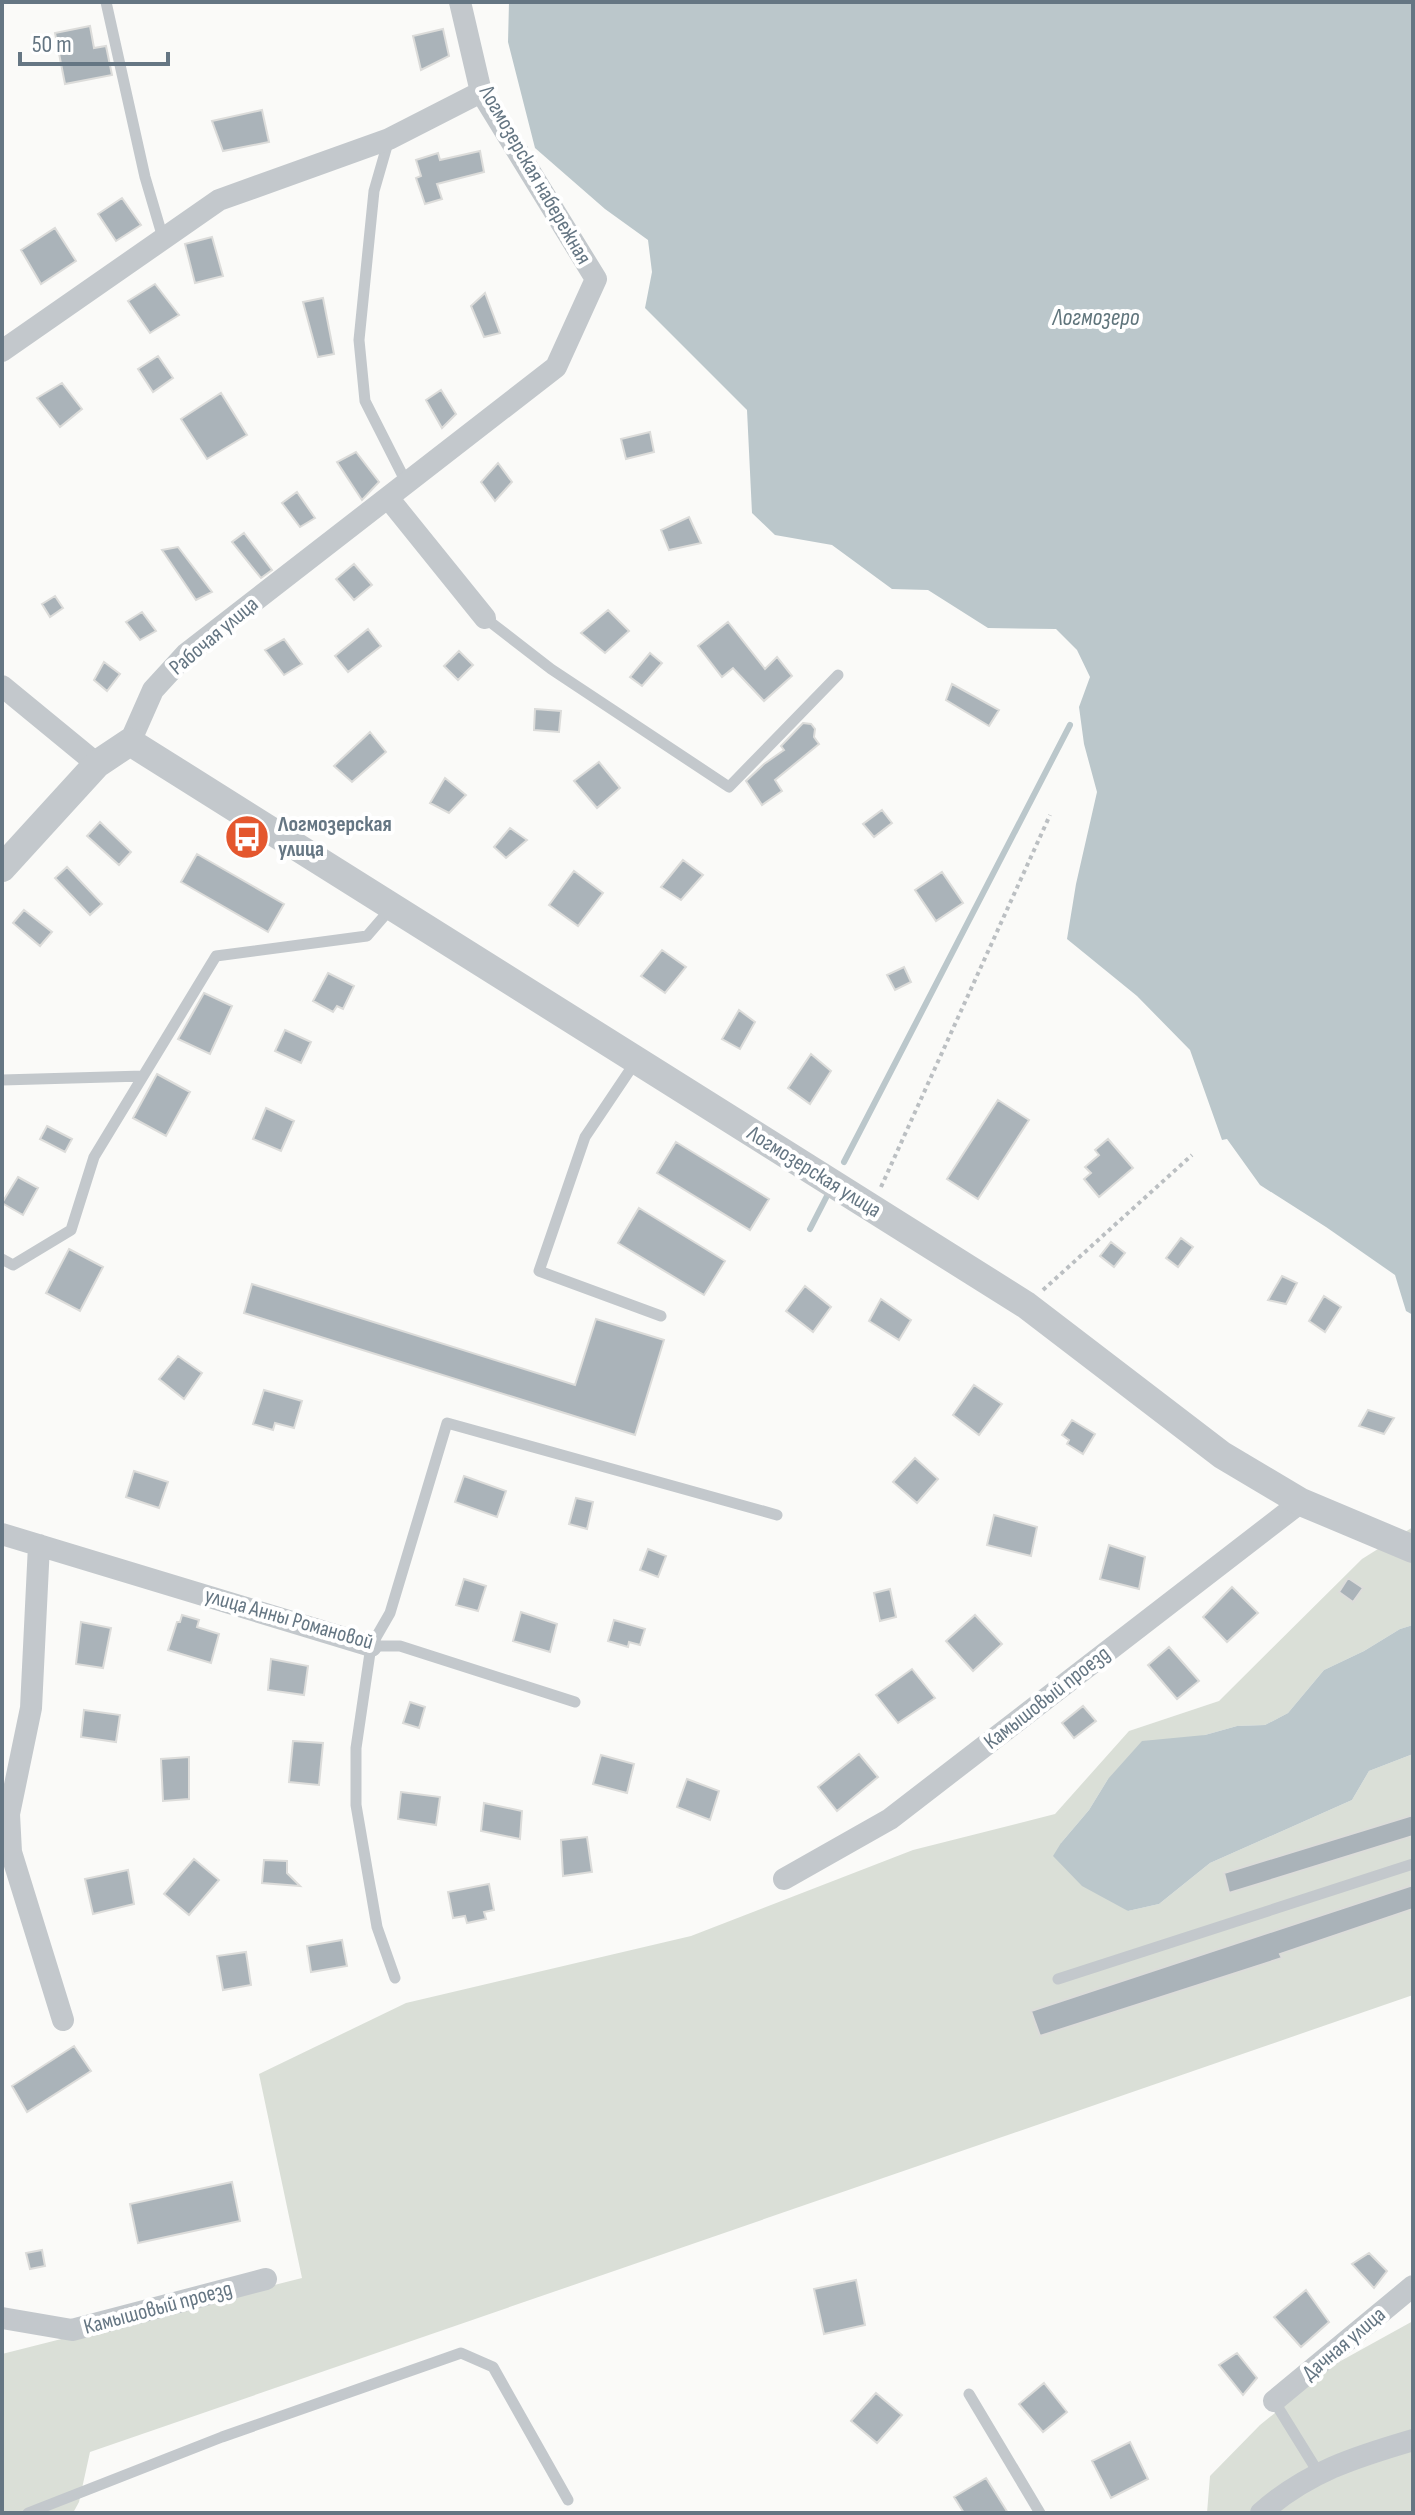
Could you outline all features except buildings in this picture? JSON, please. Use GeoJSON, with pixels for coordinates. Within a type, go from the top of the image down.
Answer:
{"type":"FeatureCollection","features":[{"type":"Feature","properties":{"kind":"street","name":"Логмозерская набережная"},"geometry":{"type":"LineString","coordinates":[[389,499],[556,367],[596,279],[481,92],[460,2]]}},
{"type":"Feature","properties":{"kind":"street"},"geometry":{"type":"LineString","coordinates":[[2,351],[219,200],[389,139],[481,92]]}},
{"type":"Feature","properties":{"kind":"street"},"geometry":{"type":"LineString","coordinates":[[389,499],[485,618]]}},
{"type":"Feature","properties":{"kind":"street","name":"Рабочая улица"},"geometry":{"type":"LineString","coordinates":[[130,742],[153,690],[186,654],[389,499]]}},
{"type":"Feature","properties":{"kind":"street"},"geometry":{"type":"LineString","coordinates":[[2,686],[97,764]]}},
{"type":"Feature","properties":{"kind":"street"},"geometry":{"type":"LineString","coordinates":[[2,868],[97,764],[130,742]]}},
{"type":"Feature","properties":{"kind":"street","name":"Логмозерская улица"},"geometry":{"type":"LineString","coordinates":[[130,742],[1026,1305],[1222,1455],[1301,1502],[1413,1549]]}},
{"type":"Feature","properties":{"kind":"street","name":"Камышовый проезд"},"geometry":{"type":"LineString","coordinates":[[784,1879],[890,1819],[1301,1502]]}},
{"type":"Feature","properties":{"kind":"street","name":"улица Анны Романовой"},"geometry":{"type":"LineString","coordinates":[[2,1534],[371,1646]]}},
{"type":"Feature","properties":{"kind":"street"},"geometry":{"type":"LineString","coordinates":[[39,1545],[31,1708],[9,1814],[11,1852],[63,2020]]}},
{"type":"Feature","properties":{"kind":"street","name":"Камышовый проезд"},"geometry":{"type":"LineString","coordinates":[[2,2318],[72,2330],[266,2279]]}},
{"type":"Feature","properties":{"kind":"street","name":"Дачная улица"},"geometry":{"type":"LineString","coordinates":[[1274,2401],[1413,2286]]}},
{"type":"Feature","properties":{"kind":"street"},"geometry":{"type":"LineString","coordinates":[[1261,2513],[1318,2472],[1413,2440]]}},
{"type":"Feature","properties":{"kind":"lane"},"geometry":{"type":"LineString","coordinates":[[106,2],[145,177],[163,238]]}},
{"type":"Feature","properties":{"kind":"lane"},"geometry":{"type":"LineString","coordinates":[[389,139],[374,191],[359,340],[365,401],[407,484]]}},
{"type":"Feature","properties":{"kind":"lane"},"geometry":{"type":"LineString","coordinates":[[485,618],[551,669],[729,787],[838,675]]}},
{"type":"Feature","properties":{"kind":"lane"},"geometry":{"type":"LineString","coordinates":[[2,1259],[13,1265],[71,1230],[94,1157],[216,956],[367,936],[392,907]]}},
{"type":"Feature","properties":{"kind":"lane"},"geometry":{"type":"LineString","coordinates":[[636,1060],[585,1137],[539,1271],[661,1316]]}},
{"type":"Feature","properties":{"kind":"lane"},"geometry":{"type":"LineString","coordinates":[[2,1080],[143,1076]]}},
{"type":"Feature","properties":{"kind":"lane"},"geometry":{"type":"LineString","coordinates":[[395,1978],[377,1927],[356,1805],[356,1748],[371,1646],[390,1613],[447,1423],[777,1515]]}},
{"type":"Feature","properties":{"kind":"lane","name":"улица Анны Романовой"},"geometry":{"type":"LineString","coordinates":[[371,1646],[400,1646],[575,1702]]}},
{"type":"Feature","properties":{"kind":"lane"},"geometry":{"type":"LineString","coordinates":[[1058,1979],[1413,1864]]}},
{"type":"Feature","properties":{"kind":"lane"},"geometry":{"type":"LineString","coordinates":[[28,2513],[222,2437],[461,2353],[493,2367],[568,2500]]}},
{"type":"Feature","properties":{"kind":"lane"},"geometry":{"type":"LineString","coordinates":[[969,2394],[1040,2513]]}},
{"type":"Feature","properties":{"kind":"lane"},"geometry":{"type":"LineString","coordinates":[[1274,2401],[1318,2472]]}},
{"type":"Feature","properties":{"kind":"path"},"geometry":{"type":"LineString","coordinates":[[871,1208],[1050,815]]}},
{"type":"Feature","properties":{"kind":"path"},"geometry":{"type":"LineString","coordinates":[[1026,1305],[1192,1155]]}},
{"type":"Feature","properties":{"kind":"shaded area"},"geometry":{"type":"Polygon","coordinates":[[[1413,1527],[1413,1625],[1324,1670],[1288,1713],[1265,1725],[1237,1726],[1205,1735],[1108,1779],[1089,1810],[1061,1843],[1128,1911],[1159,1904],[1210,1863],[1352,1800],[1369,1771],[1413,1754],[1413,1995],[90,2452],[79,2502],[73,2513],[2,2513],[2,2354],[302,2278],[259,2074],[406,2003],[691,1936],[913,1850],[1055,1814],[1129,1731],[1219,1701],[1362,1559],[1413,1527]]]}},
{"type":"Feature","properties":{"kind":"shaded area"},"geometry":{"type":"Polygon","coordinates":[[[1413,2321],[1413,2513],[1207,2513],[1210,2476],[1260,2425],[1337,2363],[1413,2321]]]}},
{"type":"Feature","properties":{"kind":"water","name":"Логмозеро"},"geometry":{"type":"Polygon","coordinates":[[[509,2],[1413,2],[1413,1315],[1406,1311],[1395,1275],[1260,1185],[1227,1139],[1222,1140],[1190,1050],[1137,996],[1067,939],[1097,792],[1084,744],[1079,707],[1090,677],[1077,650],[1056,629],[988,628],[928,590],[892,589],[832,545],[775,535],[752,513],[747,410],[645,308],[652,272],[648,240],[605,209],[535,148],[508,42],[509,2]]]}},
{"type":"Feature","properties":{"kind":"water"},"geometry":{"type":"Polygon","coordinates":[[[1413,1625],[1413,1754],[1369,1771],[1352,1800],[1210,1863],[1159,1904],[1128,1911],[1082,1886],[1053,1856],[1089,1810],[1108,1779],[1142,1741],[1205,1735],[1237,1726],[1265,1725],[1288,1713],[1324,1670],[1413,1625]]]}},
{"type":"Feature","properties":{"kind":"waterway"},"geometry":{"type":"LineString","coordinates":[[844,1162],[1070,725]]}},
{"type":"Feature","properties":{"kind":"waterway"},"geometry":{"type":"LineString","coordinates":[[810,1229],[830,1190]]}},
{"type":"Feature","properties":{"kind":"place","name":"Логмозерская улица"},"geometry":{"type":"Point","coordinates":[247,837]}}]}
